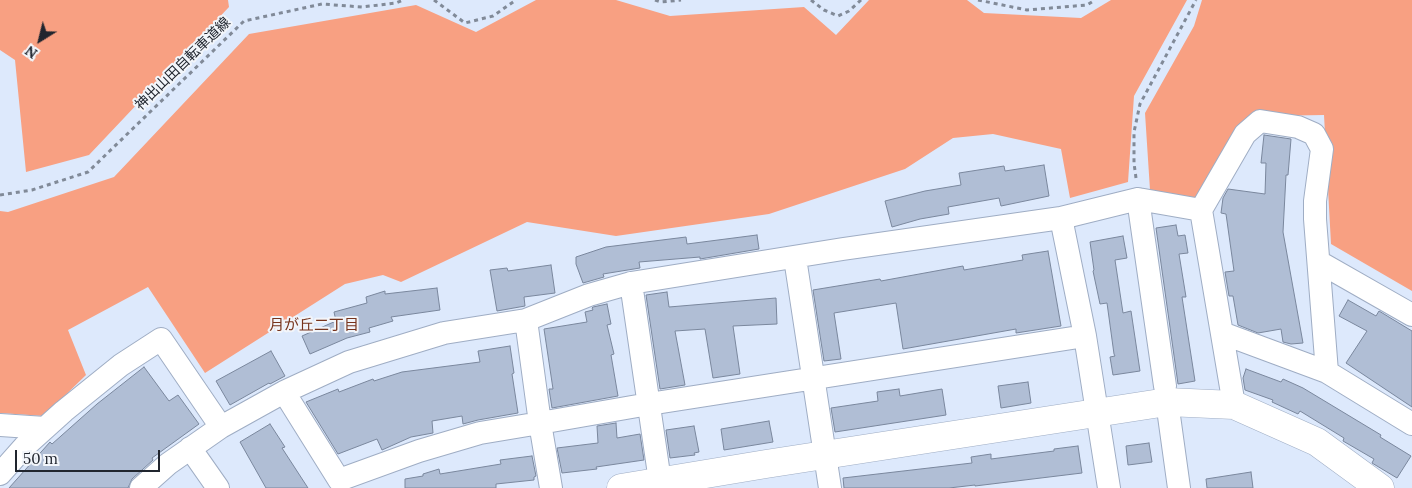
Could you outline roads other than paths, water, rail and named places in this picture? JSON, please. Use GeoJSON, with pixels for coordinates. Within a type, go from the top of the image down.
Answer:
{"type":"FeatureCollection","features":[{"type":"Feature","properties":{"kind":"street"},"geometry":{"type":"LineString","coordinates":[[1234,405],[1201,210],[1245,134],[1260,121],[1298,128],[1314,134],[1322,149],[1315,201],[1327,372]]}},
{"type":"Feature","properties":{"kind":"street"},"geometry":{"type":"LineString","coordinates":[[1138,199],[1166,386]]}},
{"type":"Feature","properties":{"kind":"street"},"geometry":{"type":"LineString","coordinates":[[140,488],[168,464],[221,427],[284,392],[349,362],[444,333],[526,320],[589,295],[631,283],[1061,218],[1138,199],[1201,210]]}},
{"type":"Feature","properties":{"kind":"street"},"geometry":{"type":"LineString","coordinates":[[1061,218],[1085,336],[1098,413],[1103,487]]}},
{"type":"Feature","properties":{"kind":"street"},"geometry":{"type":"LineString","coordinates":[[794,258],[830,488]]}},
{"type":"Feature","properties":{"kind":"street"},"geometry":{"type":"LineString","coordinates":[[1319,262],[1412,315]]}},
{"type":"Feature","properties":{"kind":"street"},"geometry":{"type":"LineString","coordinates":[[631,283],[661,485]]}},
{"type":"Feature","properties":{"kind":"street"},"geometry":{"type":"LineString","coordinates":[[526,320],[550,488]]}},
{"type":"Feature","properties":{"kind":"street"},"geometry":{"type":"LineString","coordinates":[[1222,332],[1327,372],[1412,424]]}},
{"type":"Feature","properties":{"kind":"street"},"geometry":{"type":"LineString","coordinates":[[284,392],[340,480],[480,433],[649,404],[1085,336]]}},
{"type":"Feature","properties":{"kind":"street"},"geometry":{"type":"LineString","coordinates":[[0,474],[24,447],[64,411],[121,365],[160,339],[221,427]]}},
{"type":"Feature","properties":{"kind":"street"},"geometry":{"type":"LineString","coordinates":[[621,488],[661,485],[825,455],[1167,402],[1234,405],[1317,442],[1380,488]]}},
{"type":"Feature","properties":{"kind":"street"},"geometry":{"type":"LineString","coordinates":[[1169,416],[1179,488]]}},
{"type":"Feature","properties":{"kind":"street"},"geometry":{"type":"LineString","coordinates":[[0,425],[45,428]]}},
{"type":"Feature","properties":{"kind":"street"},"geometry":{"type":"LineString","coordinates":[[190,448],[218,488]]}},
{"type":"Feature","properties":{"kind":"district","name":"月が丘二丁目"},"geometry":{"type":"Point","coordinates":[314,326]}}]}
